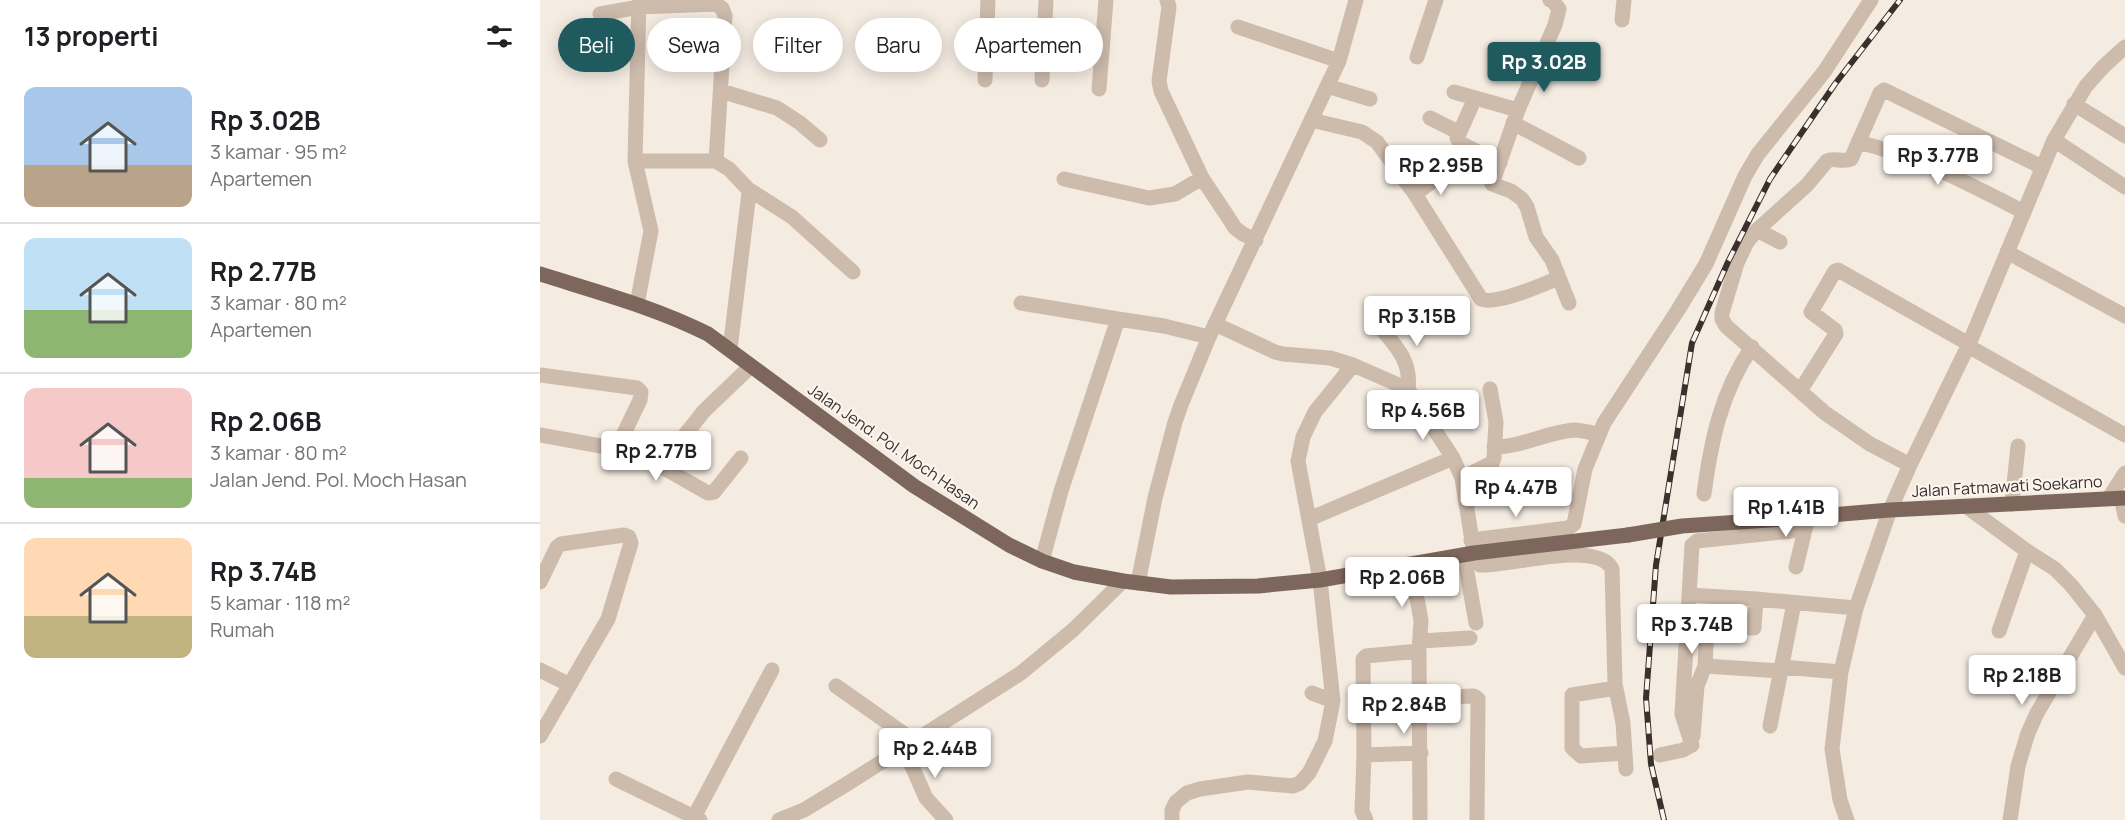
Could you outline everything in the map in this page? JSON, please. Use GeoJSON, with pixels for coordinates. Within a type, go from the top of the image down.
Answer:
{"type":"FeatureCollection","features":[{"type":"Feature","properties":{"kind":"main road","name":"Jalan Jend. Pol. Moch Hasan"},"geometry":{"type":"LineString","coordinates":[[540,274],[637,304],[692,326],[730,349],[914,486],[987,532],[1042,561],[1074,572],[1131,582],[1171,587],[1258,586],[1320,580],[1408,564],[1469,549],[1628,535],[1682,526],[1796,520],[1890,510]]}},
{"type":"Feature","properties":{"kind":"main road","name":"Jalan Fatmawati Soekarno"},"geometry":{"type":"LineString","coordinates":[[1890,510],[2118,498]]}},
{"type":"Feature","properties":{"kind":"street"},"geometry":{"type":"LineString","coordinates":[[985,80],[988,0]]}},
{"type":"Feature","properties":{"kind":"street"},"geometry":{"type":"LineString","coordinates":[[1042,80],[1046,0]]}},
{"type":"Feature","properties":{"kind":"street"},"geometry":{"type":"LineString","coordinates":[[1099,89],[1106,0]]}},
{"type":"Feature","properties":{"kind":"street"},"geometry":{"type":"LineString","coordinates":[[1167,0],[1169,8],[1159,85],[1203,178],[1235,228],[1256,240]]}},
{"type":"Feature","properties":{"kind":"street"},"geometry":{"type":"LineString","coordinates":[[779,820],[804,810],[1021,673],[1131,582],[1174,422],[1212,330],[1339,61],[1356,0]]}},
{"type":"Feature","properties":{"kind":"street"},"geometry":{"type":"LineString","coordinates":[[1417,57],[1436,0]]}},
{"type":"Feature","properties":{"kind":"street"},"geometry":{"type":"LineString","coordinates":[[1550,0],[1557,5],[1559,12],[1516,116],[1492,184],[1511,191],[1522,199],[1527,207],[1536,237],[1552,260],[1569,303]]}},
{"type":"Feature","properties":{"kind":"street"},"geometry":{"type":"LineString","coordinates":[[1622,20],[1624,0]]}},
{"type":"Feature","properties":{"kind":"street"},"geometry":{"type":"LineString","coordinates":[[1469,549],[1571,526],[1576,522],[1578,495],[1585,469],[1604,423],[1706,264],[1745,176],[1758,154],[1824,72],[1871,0]]}},
{"type":"Feature","properties":{"kind":"street"},"geometry":{"type":"LineString","coordinates":[[600,14],[639,3],[715,4],[722,8],[725,15],[716,161]]}},
{"type":"Feature","properties":{"kind":"street"},"geometry":{"type":"LineString","coordinates":[[637,304],[651,231],[635,161],[639,3]]}},
{"type":"Feature","properties":{"kind":"street"},"geometry":{"type":"LineString","coordinates":[[1238,27],[1339,61]]}},
{"type":"Feature","properties":{"kind":"street"},"geometry":{"type":"LineString","coordinates":[[1844,811],[1832,749],[1841,672],[1856,608],[1890,510],[1968,345],[2054,140],[2086,86],[2125,47]]}},
{"type":"Feature","properties":{"kind":"street"},"geometry":{"type":"LineString","coordinates":[[1327,86],[1370,99]]}},
{"type":"Feature","properties":{"kind":"street"},"geometry":{"type":"LineString","coordinates":[[1910,465],[1846,429],[1800,392],[1726,326],[1722,320],[1722,313],[1743,248],[1757,230],[1807,185],[1829,159],[1846,161],[1851,159],[1880,93],[1886,90],[2042,167]]}},
{"type":"Feature","properties":{"kind":"street"},"geometry":{"type":"LineString","coordinates":[[721,91],[777,108],[820,140]]}},
{"type":"Feature","properties":{"kind":"street"},"geometry":{"type":"LineString","coordinates":[[1454,92],[1475,98],[1516,116],[1578,158]]}},
{"type":"Feature","properties":{"kind":"street"},"geometry":{"type":"LineString","coordinates":[[1475,98],[1457,138],[1460,143],[1500,163]]}},
{"type":"Feature","properties":{"kind":"street"},"geometry":{"type":"LineString","coordinates":[[2074,104],[2125,136]]}},
{"type":"Feature","properties":{"kind":"street"},"geometry":{"type":"LineString","coordinates":[[1430,118],[1459,134]]}},
{"type":"Feature","properties":{"kind":"street"},"geometry":{"type":"LineString","coordinates":[[1311,120],[1370,136],[1388,156],[1415,194],[1485,301],[1518,293],[1559,278]]}},
{"type":"Feature","properties":{"kind":"street"},"geometry":{"type":"LineString","coordinates":[[2054,140],[2125,187]]}},
{"type":"Feature","properties":{"kind":"street"},"geometry":{"type":"LineString","coordinates":[[1858,142],[1882,148],[1943,170],[2024,212]]}},
{"type":"Feature","properties":{"kind":"street"},"geometry":{"type":"LineString","coordinates":[[635,161],[716,161],[729,169],[748,189],[792,217],[854,272]]}},
{"type":"Feature","properties":{"kind":"street"},"geometry":{"type":"LineString","coordinates":[[1415,194],[1448,171]]}},
{"type":"Feature","properties":{"kind":"street"},"geometry":{"type":"LineString","coordinates":[[1064,179],[1149,198],[1175,194],[1203,178]]}},
{"type":"Feature","properties":{"kind":"street"},"geometry":{"type":"LineString","coordinates":[[730,349],[748,189]]}},
{"type":"Feature","properties":{"kind":"street"},"geometry":{"type":"LineString","coordinates":[[1757,230],[1780,242]]}},
{"type":"Feature","properties":{"kind":"street"},"geometry":{"type":"LineString","coordinates":[[2007,252],[2125,316]]}},
{"type":"Feature","properties":{"kind":"street"},"geometry":{"type":"LineString","coordinates":[[1800,392],[1836,334],[1811,312],[1833,274],[1838,270],[2125,435]]}},
{"type":"Feature","properties":{"kind":"street"},"geometry":{"type":"LineString","coordinates":[[1021,303],[1164,326],[1212,330],[1283,354],[1330,358],[1353,365],[1408,389],[1453,458],[1462,478],[1476,622]]}},
{"type":"Feature","properties":{"kind":"street"},"geometry":{"type":"LineString","coordinates":[[1042,561],[1061,491],[1118,319]]}},
{"type":"Feature","properties":{"kind":"street"},"geometry":{"type":"LineString","coordinates":[[1375,321],[1402,355],[1409,375],[1408,389]]}},
{"type":"Feature","properties":{"kind":"street"},"geometry":{"type":"LineString","coordinates":[[1704,494],[1710,450],[1725,398],[1731,381],[1752,347]]}},
{"type":"Feature","properties":{"kind":"street"},"geometry":{"type":"LineString","coordinates":[[1172,820],[1172,810],[1176,802],[1200,789],[1248,782],[1293,786],[1300,783],[1309,773],[1325,741],[1333,702],[1320,580],[1298,461],[1303,437],[1315,412],[1353,365]]}},
{"type":"Feature","properties":{"kind":"street"},"geometry":{"type":"LineString","coordinates":[[660,466],[704,411],[751,366]]}},
{"type":"Feature","properties":{"kind":"street"},"geometry":{"type":"LineString","coordinates":[[540,375],[637,388],[641,392],[640,400],[617,448]]}},
{"type":"Feature","properties":{"kind":"street"},"geometry":{"type":"LineString","coordinates":[[1462,478],[1492,463],[1494,458],[1496,422],[1490,389]]}},
{"type":"Feature","properties":{"kind":"street"},"geometry":{"type":"LineString","coordinates":[[1494,447],[1520,445],[1575,430],[1599,434]]}},
{"type":"Feature","properties":{"kind":"street"},"geometry":{"type":"LineString","coordinates":[[540,435],[617,448],[648,459],[710,493],[714,492],[741,458]]}},
{"type":"Feature","properties":{"kind":"street"},"geometry":{"type":"LineString","coordinates":[[2012,504],[2018,446]]}},
{"type":"Feature","properties":{"kind":"street"},"geometry":{"type":"LineString","coordinates":[[1309,519],[1453,458]]}},
{"type":"Feature","properties":{"kind":"street"},"geometry":{"type":"LineString","coordinates":[[2125,473],[2118,498],[2125,516]]}},
{"type":"Feature","properties":{"kind":"street"},"geometry":{"type":"LineString","coordinates":[[1967,507],[2055,569],[2071,585],[2095,615],[2125,668]]}},
{"type":"Feature","properties":{"kind":"street"},"geometry":{"type":"LineString","coordinates":[[1796,520],[1797,567]]}},
{"type":"Feature","properties":{"kind":"street"},"geometry":{"type":"LineString","coordinates":[[1692,745],[1682,714],[1692,545],[1697,541],[1792,531],[1796,520]]}},
{"type":"Feature","properties":{"kind":"street"},"geometry":{"type":"LineString","coordinates":[[540,582],[557,547],[561,544],[629,537],[631,543],[612,611],[540,736]]}},
{"type":"Feature","properties":{"kind":"street"},"geometry":{"type":"LineString","coordinates":[[1469,549],[1481,566],[1577,554],[1588,555],[1607,562],[1612,569],[1616,688],[1623,723],[1626,770]]}},
{"type":"Feature","properties":{"kind":"street"},"geometry":{"type":"LineString","coordinates":[[1999,631],[2027,551]]}},
{"type":"Feature","properties":{"kind":"street"},"geometry":{"type":"LineString","coordinates":[[1408,564],[1421,621],[1419,646],[1420,820]]}},
{"type":"Feature","properties":{"kind":"street"},"geometry":{"type":"LineString","coordinates":[[1689,595],[1856,608]]}},
{"type":"Feature","properties":{"kind":"street"},"geometry":{"type":"LineString","coordinates":[[1688,626],[1754,633],[1756,599]]}},
{"type":"Feature","properties":{"kind":"street"},"geometry":{"type":"LineString","coordinates":[[1770,726],[1794,603]]}},
{"type":"Feature","properties":{"kind":"street"},"geometry":{"type":"LineString","coordinates":[[2010,820],[2018,766],[2028,733],[2037,713],[2095,615]]}},
{"type":"Feature","properties":{"kind":"street"},"geometry":{"type":"LineString","coordinates":[[1692,745],[1697,686],[1705,666],[1707,627]]}},
{"type":"Feature","properties":{"kind":"street"},"geometry":{"type":"LineString","coordinates":[[1364,815],[1363,658],[1470,638]]}},
{"type":"Feature","properties":{"kind":"street"},"geometry":{"type":"LineString","coordinates":[[1705,666],[1841,672]]}},
{"type":"Feature","properties":{"kind":"street"},"geometry":{"type":"LineString","coordinates":[[616,779],[697,818],[772,669]]}},
{"type":"Feature","properties":{"kind":"street"},"geometry":{"type":"LineString","coordinates":[[540,670],[570,685]]}},
{"type":"Feature","properties":{"kind":"street"},"geometry":{"type":"LineString","coordinates":[[836,686],[909,744],[926,798],[946,820]]}},
{"type":"Feature","properties":{"kind":"street"},"geometry":{"type":"LineString","coordinates":[[1616,688],[1572,695],[1572,748],[1581,756],[1625,753]]}},
{"type":"Feature","properties":{"kind":"street"},"geometry":{"type":"LineString","coordinates":[[1312,693],[1333,702]]}},
{"type":"Feature","properties":{"kind":"street"},"geometry":{"type":"LineString","coordinates":[[1420,698],[1474,696],[1478,699],[1477,820]]}},
{"type":"Feature","properties":{"kind":"street"},"geometry":{"type":"LineString","coordinates":[[1660,755],[1683,750],[1692,745]]}},
{"type":"Feature","properties":{"kind":"street"},"geometry":{"type":"LineString","coordinates":[[1364,755],[1420,753]]}},
{"type":"Feature","properties":{"kind":"railway"},"geometry":{"type":"LineString","coordinates":[[1664,820],[1651,764],[1646,698],[1656,565],[1692,343],[1728,262],[1770,179],[1835,84],[1900,0]]}}]}
